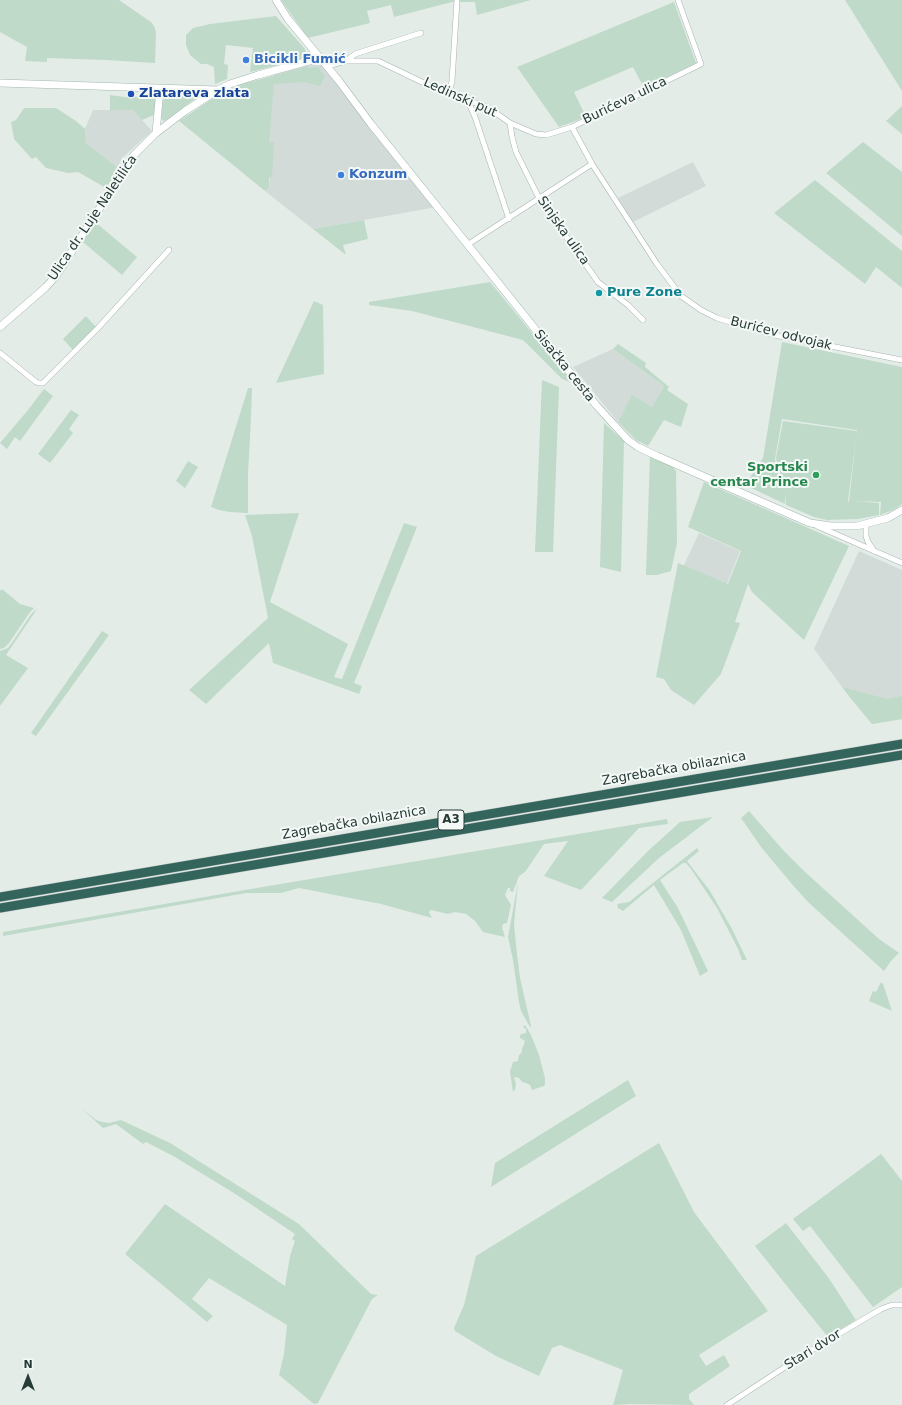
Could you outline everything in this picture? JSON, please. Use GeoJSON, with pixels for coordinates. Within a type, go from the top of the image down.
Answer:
{"type":"FeatureCollection","features":[{"type":"Feature","properties":{"kind":"highway","name":"Zagrebačka obilaznica"},"geometry":{"type":"LineString","coordinates":[[0,897],[902,744]]}},
{"type":"Feature","properties":{"kind":"highway","name":"Zagrebačka obilaznica"},"geometry":{"type":"LineString","coordinates":[[0,908],[902,755]]}},
{"type":"Feature","properties":{"kind":"main road"},"geometry":{"type":"LineString","coordinates":[[276,0],[283,13],[320,58]]}},
{"type":"Feature","properties":{"kind":"main road","name":"Sisačka cesta"},"geometry":{"type":"LineString","coordinates":[[320,58],[596,405],[628,440],[657,456],[810,523],[846,526],[866,524],[888,518],[902,510]]}},
{"type":"Feature","properties":{"kind":"main road","name":"Ulica dr. Luje Naletilića"},"geometry":{"type":"LineString","coordinates":[[0,327],[46,287],[56,276],[134,156],[156,133],[185,111],[218,90],[248,78],[320,58]]}},
{"type":"Feature","properties":{"kind":"main road"},"geometry":{"type":"LineString","coordinates":[[0,84],[218,90]]}},
{"type":"Feature","properties":{"kind":"main road"},"geometry":{"type":"LineString","coordinates":[[156,133],[160,89]]}},
{"type":"Feature","properties":{"kind":"street"},"geometry":{"type":"LineString","coordinates":[[449,92],[452,81],[457,0]]}},
{"type":"Feature","properties":{"kind":"street","name":"Burićeva ulica"},"geometry":{"type":"LineString","coordinates":[[592,164],[572,127],[701,64],[678,0]]}},
{"type":"Feature","properties":{"kind":"street","name":"Ledinski put"},"geometry":{"type":"LineString","coordinates":[[346,61],[355,54],[421,33]]}},
{"type":"Feature","properties":{"kind":"street","name":"Ledinski put"},"geometry":{"type":"LineString","coordinates":[[327,66],[346,61],[378,61],[424,83],[489,108],[510,123],[536,134],[546,135],[572,127]]}},
{"type":"Feature","properties":{"kind":"street"},"geometry":{"type":"LineString","coordinates":[[468,101],[475,117],[509,219]]}},
{"type":"Feature","properties":{"kind":"street","name":"Sinjska ulica"},"geometry":{"type":"LineString","coordinates":[[510,123],[516,152],[539,198],[598,282],[628,305],[643,320]]}},
{"type":"Feature","properties":{"kind":"street"},"geometry":{"type":"LineString","coordinates":[[468,245],[592,164]]}},
{"type":"Feature","properties":{"kind":"street","name":"Burićev odvojak"},"geometry":{"type":"LineString","coordinates":[[592,164],[657,264],[681,296],[701,310],[717,318],[774,335],[902,360]]}},
{"type":"Feature","properties":{"kind":"street"},"geometry":{"type":"LineString","coordinates":[[0,354],[36,382],[43,383],[97,329],[169,250]]}},
{"type":"Feature","properties":{"kind":"street"},"geometry":{"type":"LineString","coordinates":[[810,523],[902,564]]}},
{"type":"Feature","properties":{"kind":"street"},"geometry":{"type":"LineString","coordinates":[[866,524],[866,536],[874,551]]}},
{"type":"Feature","properties":{"kind":"street","name":"Stari dvor"},"geometry":{"type":"LineString","coordinates":[[727,1405],[805,1354],[881,1309],[892,1305],[902,1305]]}},
{"type":"Feature","properties":{"kind":"shaded area"},"geometry":{"type":"Polygon","coordinates":[[[320,58],[437,207],[313,229],[265,191],[269,187],[273,142],[269,142],[274,70],[320,58]]]}},
{"type":"Feature","properties":{"kind":"shaded area"},"geometry":{"type":"Polygon","coordinates":[[[93,110],[133,110],[152,131],[122,158],[117,168],[86,143],[85,129],[93,110]]]}},
{"type":"Feature","properties":{"kind":"shaded area"},"geometry":{"type":"Polygon","coordinates":[[[693,162],[706,186],[633,222],[618,198],[693,162]]]}},
{"type":"Feature","properties":{"kind":"shaded area"},"geometry":{"type":"Polygon","coordinates":[[[613,349],[664,386],[652,407],[632,396],[618,422],[573,367],[613,349]]]}},
{"type":"Feature","properties":{"kind":"shaded area"},"geometry":{"type":"Polygon","coordinates":[[[699,533],[740,551],[727,584],[683,567],[699,533]]]}},
{"type":"Feature","properties":{"kind":"shaded area"},"geometry":{"type":"Polygon","coordinates":[[[859,551],[902,570],[902,719],[872,724],[851,699],[814,649],[859,551]]]}},
{"type":"Feature","properties":{"kind":"green space"},"geometry":{"type":"Polygon","coordinates":[[[0,0],[119,0],[151,22],[154,26],[156,32],[155,63],[47,58],[47,62],[25,61],[27,47],[0,32],[0,0]]]}},
{"type":"Feature","properties":{"kind":"green space"},"geometry":{"type":"Polygon","coordinates":[[[281,0],[531,0],[477,15],[475,2],[452,2],[394,17],[391,5],[367,11],[370,23],[308,38],[281,0]]]}},
{"type":"Feature","properties":{"kind":"green space"},"geometry":{"type":"Polygon","coordinates":[[[845,0],[902,0],[902,91],[845,0]]]}},
{"type":"Feature","properties":{"kind":"green space"},"geometry":{"type":"Polygon","coordinates":[[[674,2],[696,63],[644,88],[633,67],[574,92],[586,117],[559,127],[517,67],[674,2]]]}},
{"type":"Feature","properties":{"kind":"green space"},"geometry":{"type":"Polygon","coordinates":[[[276,16],[305,49],[306,52],[303,59],[250,72],[253,48],[226,45],[224,64],[228,65],[227,79],[215,84],[214,67],[207,64],[201,64],[190,55],[186,45],[186,35],[193,28],[210,24],[276,16]]]}},
{"type":"Feature","properties":{"kind":"green space"},"geometry":{"type":"Polygon","coordinates":[[[308,66],[309,68],[318,67],[325,76],[320,86],[304,82],[274,84],[269,142],[274,142],[272,176],[269,178],[269,187],[265,191],[179,121],[219,94],[239,85],[308,66]]]}},
{"type":"Feature","properties":{"kind":"green space"},"geometry":{"type":"Polygon","coordinates":[[[151,94],[156,96],[154,115],[142,120],[133,110],[110,110],[110,95],[131,98],[151,94]]]}},
{"type":"Feature","properties":{"kind":"green space"},"geometry":{"type":"Polygon","coordinates":[[[164,95],[199,96],[163,121],[161,118],[164,95]]]}},
{"type":"Feature","properties":{"kind":"green space"},"geometry":{"type":"Polygon","coordinates":[[[902,106],[902,134],[886,121],[902,106]]]}},
{"type":"Feature","properties":{"kind":"green space"},"geometry":{"type":"Polygon","coordinates":[[[24,108],[56,108],[76,121],[85,129],[86,143],[119,169],[106,188],[78,172],[68,173],[46,168],[36,157],[32,159],[14,139],[11,122],[16,120],[24,108]]]}},
{"type":"Feature","properties":{"kind":"green space"},"geometry":{"type":"Polygon","coordinates":[[[863,142],[902,172],[902,236],[826,173],[863,142]]]}},
{"type":"Feature","properties":{"kind":"green space"},"geometry":{"type":"Polygon","coordinates":[[[815,180],[902,251],[902,288],[876,267],[865,284],[774,213],[815,180]]]}},
{"type":"Feature","properties":{"kind":"green space"},"geometry":{"type":"Polygon","coordinates":[[[364,220],[368,239],[343,245],[346,255],[313,229],[364,220]]]}},
{"type":"Feature","properties":{"kind":"green space"},"geometry":{"type":"Polygon","coordinates":[[[95,222],[137,257],[122,275],[83,242],[95,222]]]}},
{"type":"Feature","properties":{"kind":"green space"},"geometry":{"type":"Polygon","coordinates":[[[490,282],[573,383],[562,379],[523,340],[412,311],[369,305],[369,302],[490,282]]]}},
{"type":"Feature","properties":{"kind":"green space"},"geometry":{"type":"Polygon","coordinates":[[[314,301],[323,305],[324,374],[276,383],[314,301]]]}},
{"type":"Feature","properties":{"kind":"green space"},"geometry":{"type":"Polygon","coordinates":[[[86,316],[96,327],[73,350],[63,339],[86,316]]]}},
{"type":"Feature","properties":{"kind":"green space"},"geometry":{"type":"Polygon","coordinates":[[[782,342],[902,367],[902,504],[893,510],[880,515],[881,502],[854,501],[879,503],[879,515],[858,519],[827,520],[814,517],[786,505],[785,493],[785,504],[745,485],[763,458],[782,342]],[[782,419],[775,459],[778,474],[784,484],[776,458],[783,421],[857,430],[782,419]],[[856,437],[848,501],[849,502],[856,437]]]}},
{"type":"Feature","properties":{"kind":"green space"},"geometry":{"type":"Polygon","coordinates":[[[618,344],[646,363],[645,367],[669,387],[667,390],[688,404],[681,427],[664,420],[648,446],[636,440],[618,422],[632,395],[652,407],[664,386],[613,349],[618,344]]]}},
{"type":"Feature","properties":{"kind":"green space"},"geometry":{"type":"Polygon","coordinates":[[[542,380],[559,387],[553,552],[535,552],[542,380]]]}},
{"type":"Feature","properties":{"kind":"green space"},"geometry":{"type":"Polygon","coordinates":[[[248,388],[252,388],[248,474],[248,513],[229,512],[211,507],[248,388]]]}},
{"type":"Feature","properties":{"kind":"green space"},"geometry":{"type":"Polygon","coordinates":[[[44,389],[53,396],[20,441],[15,437],[7,449],[0,443],[44,389]]]}},
{"type":"Feature","properties":{"kind":"green space"},"geometry":{"type":"Polygon","coordinates":[[[71,410],[79,415],[69,429],[73,433],[50,463],[38,454],[71,410]]]}},
{"type":"Feature","properties":{"kind":"green space"},"geometry":{"type":"Polygon","coordinates":[[[604,423],[624,441],[621,572],[600,567],[604,423]]]}},
{"type":"Feature","properties":{"kind":"green space"},"geometry":{"type":"Polygon","coordinates":[[[650,456],[672,466],[676,471],[677,543],[671,571],[657,575],[646,575],[650,456]]]}},
{"type":"Feature","properties":{"kind":"green space"},"geometry":{"type":"Polygon","coordinates":[[[188,461],[198,467],[185,488],[176,481],[188,461]]]}},
{"type":"Feature","properties":{"kind":"green space"},"geometry":{"type":"Polygon","coordinates":[[[704,482],[849,546],[804,640],[752,592],[748,584],[735,622],[740,623],[721,674],[694,705],[671,690],[664,679],[656,677],[678,563],[728,584],[741,551],[688,527],[704,482]]]}},
{"type":"Feature","properties":{"kind":"green space"},"geometry":{"type":"Polygon","coordinates":[[[299,513],[270,602],[348,644],[334,677],[342,679],[404,523],[417,527],[354,683],[362,686],[359,694],[273,663],[269,643],[206,704],[189,690],[268,618],[252,536],[245,515],[299,513]]]}},
{"type":"Feature","properties":{"kind":"green space"},"geometry":{"type":"Polygon","coordinates":[[[2,589],[20,604],[34,608],[9,643],[4,648],[0,649],[0,591],[2,589]]]}},
{"type":"Feature","properties":{"kind":"green space"},"geometry":{"type":"Polygon","coordinates":[[[37,609],[6,655],[28,668],[0,706],[0,651],[8,648],[32,613],[37,609]]]}},
{"type":"Feature","properties":{"kind":"green space"},"geometry":{"type":"Polygon","coordinates":[[[102,631],[109,635],[36,736],[31,733],[102,631]]]}},
{"type":"Feature","properties":{"kind":"green space"},"geometry":{"type":"Polygon","coordinates":[[[842,687],[887,699],[902,696],[902,719],[872,724],[842,687]]]}},
{"type":"Feature","properties":{"kind":"green space"},"geometry":{"type":"Polygon","coordinates":[[[749,811],[783,850],[804,871],[879,939],[899,953],[884,971],[808,902],[791,883],[761,847],[741,818],[749,811]]]}},
{"type":"Feature","properties":{"kind":"green space"},"geometry":{"type":"Polygon","coordinates":[[[713,817],[659,858],[612,902],[602,898],[648,851],[680,822],[713,817]]]}},
{"type":"Feature","properties":{"kind":"green space"},"geometry":{"type":"Polygon","coordinates":[[[667,819],[668,824],[639,828],[581,890],[544,876],[568,841],[544,844],[525,872],[519,876],[513,892],[510,891],[510,888],[508,888],[505,895],[511,905],[507,923],[503,924],[502,927],[505,937],[483,932],[475,921],[466,914],[455,912],[448,914],[431,910],[429,912],[432,918],[381,904],[299,888],[281,893],[246,893],[3,936],[3,932],[667,819]]]}},
{"type":"Feature","properties":{"kind":"green space"},"geometry":{"type":"Polygon","coordinates":[[[697,848],[699,851],[687,861],[710,891],[732,929],[747,960],[742,960],[717,908],[691,869],[686,863],[683,863],[660,880],[678,908],[708,971],[700,976],[681,930],[654,885],[623,911],[618,908],[617,904],[629,902],[697,848]]]}},
{"type":"Feature","properties":{"kind":"green space"},"geometry":{"type":"Polygon","coordinates":[[[518,882],[514,925],[520,978],[530,1027],[521,1011],[508,937],[518,882]]]}},
{"type":"Feature","properties":{"kind":"green space"},"geometry":{"type":"Polygon","coordinates":[[[881,982],[892,1011],[869,1001],[873,991],[876,992],[881,982]]]}},
{"type":"Feature","properties":{"kind":"green space"},"geometry":{"type":"Polygon","coordinates":[[[525,1025],[531,1035],[539,1055],[545,1078],[545,1084],[544,1086],[532,1090],[530,1085],[522,1082],[519,1078],[514,1077],[516,1084],[513,1092],[510,1072],[513,1062],[518,1061],[519,1055],[522,1052],[525,1041],[520,1038],[520,1036],[521,1034],[526,1033],[526,1029],[523,1027],[525,1025]]]}},
{"type":"Feature","properties":{"kind":"green space"},"geometry":{"type":"Polygon","coordinates":[[[628,1080],[636,1096],[491,1187],[495,1163],[628,1080]]]}},
{"type":"Feature","properties":{"kind":"green space"},"geometry":{"type":"Polygon","coordinates":[[[81,1108],[96,1120],[109,1123],[121,1120],[170,1143],[299,1224],[371,1294],[378,1295],[372,1299],[318,1403],[314,1404],[279,1375],[284,1354],[287,1325],[209,1278],[192,1299],[213,1316],[207,1322],[125,1254],[165,1204],[285,1286],[290,1256],[295,1241],[292,1239],[295,1234],[237,1195],[175,1157],[146,1142],[143,1144],[116,1124],[103,1128],[81,1108]]]}},
{"type":"Feature","properties":{"kind":"green space"},"geometry":{"type":"Polygon","coordinates":[[[659,1143],[694,1212],[768,1311],[699,1355],[706,1366],[724,1355],[730,1366],[689,1394],[689,1399],[694,1405],[613,1405],[623,1370],[560,1345],[552,1348],[539,1376],[496,1356],[455,1331],[454,1328],[464,1305],[476,1256],[659,1143]]]}},
{"type":"Feature","properties":{"kind":"green space"},"geometry":{"type":"Polygon","coordinates":[[[881,1154],[902,1181],[902,1287],[873,1307],[810,1226],[803,1231],[793,1219],[881,1154]]]}},
{"type":"Feature","properties":{"kind":"green space"},"geometry":{"type":"Polygon","coordinates":[[[786,1223],[828,1277],[856,1320],[828,1337],[755,1246],[786,1223]]]}},
{"type":"Feature","properties":{"kind":"place","name":"Bicikli Fumić"},"geometry":{"type":"Point","coordinates":[246,60]}},
{"type":"Feature","properties":{"kind":"place","name":"Zlatareva zlata"},"geometry":{"type":"Point","coordinates":[131,94]}},
{"type":"Feature","properties":{"kind":"place","name":"Konzum"},"geometry":{"type":"Point","coordinates":[341,175]}},
{"type":"Feature","properties":{"kind":"place","name":"Pure Zone"},"geometry":{"type":"Point","coordinates":[599,293]}},
{"type":"Feature","properties":{"kind":"place","name":"Sportski centar Prince"},"geometry":{"type":"Point","coordinates":[816,475]}}]}
